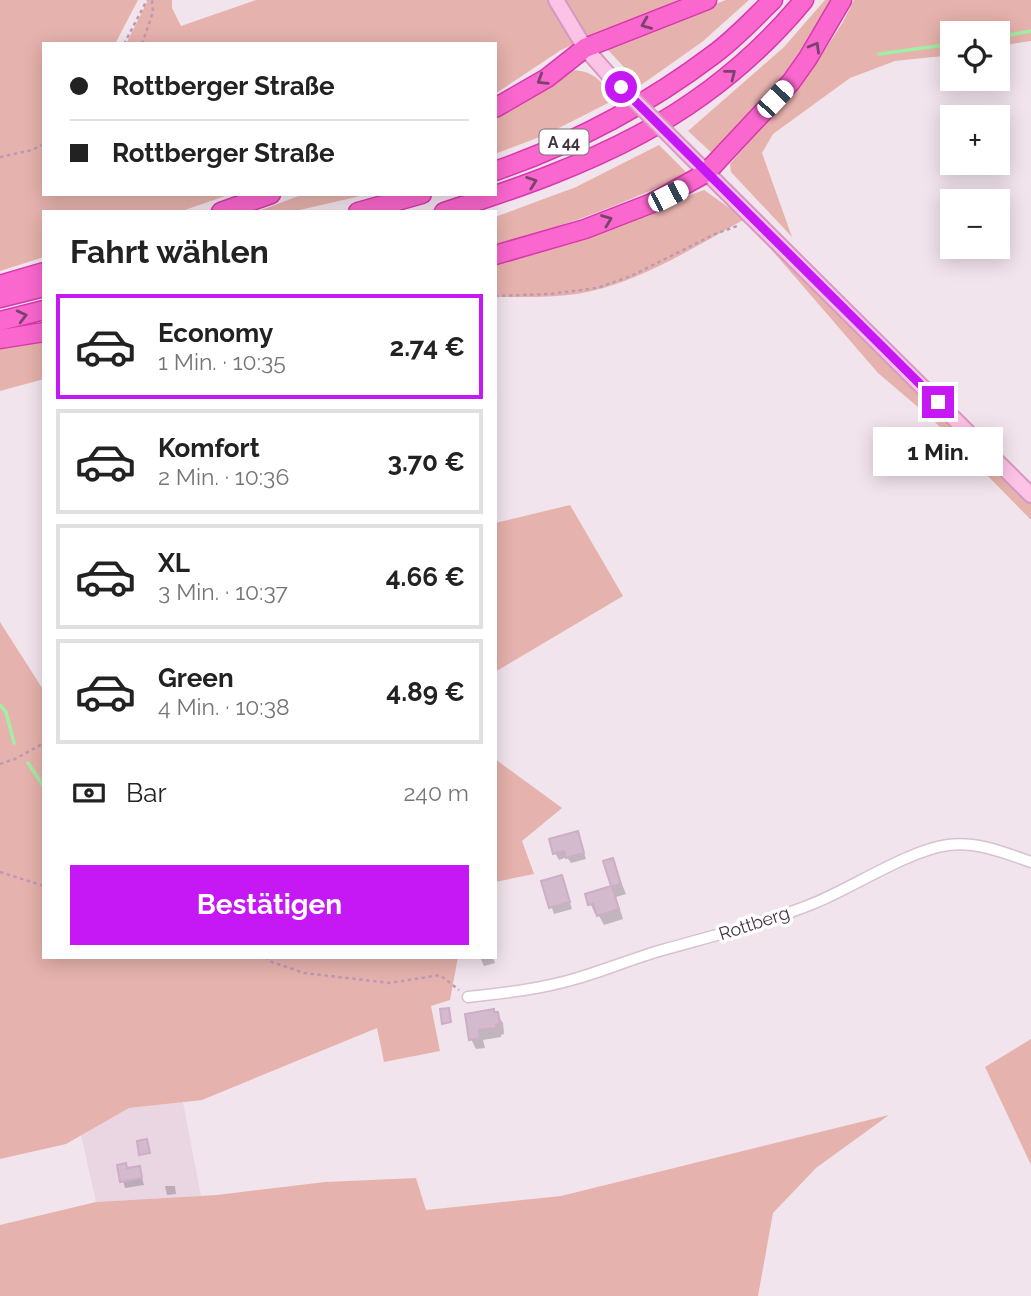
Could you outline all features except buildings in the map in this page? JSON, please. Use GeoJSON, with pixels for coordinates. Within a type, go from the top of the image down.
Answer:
{"type":"FeatureCollection","features":[{"type":"Feature","properties":{"kind":"highway"},"geometry":{"type":"LineString","coordinates":[[497,107],[547,78],[585,48],[707,0]]}},
{"type":"Feature","properties":{"kind":"highway","name":"A 44"},"geometry":{"type":"LineString","coordinates":[[497,170],[548,150],[661,92],[716,53],[773,0]]}},
{"type":"Feature","properties":{"kind":"highway","name":"A 44"},"geometry":{"type":"LineString","coordinates":[[497,194],[601,155],[682,111],[740,67],[804,0]]}},
{"type":"Feature","properties":{"kind":"highway"},"geometry":{"type":"LineString","coordinates":[[497,254],[585,229],[652,203],[706,173],[791,82],[842,0]]}},
{"type":"Feature","properties":{"kind":"highway"},"geometry":{"type":"LineString","coordinates":[[226,210],[265,196]]}},
{"type":"Feature","properties":{"kind":"highway"},"geometry":{"type":"LineString","coordinates":[[365,210],[415,196]]}},
{"type":"Feature","properties":{"kind":"highway","name":"A 44"},"geometry":{"type":"LineString","coordinates":[[450,210],[491,196]]}},
{"type":"Feature","properties":{"kind":"highway"},"geometry":{"type":"LineString","coordinates":[[0,285],[42,273]]}},
{"type":"Feature","properties":{"kind":"highway"},"geometry":{"type":"LineString","coordinates":[[0,298],[42,288]]}},
{"type":"Feature","properties":{"kind":"highway"},"geometry":{"type":"LineString","coordinates":[[0,321],[42,310]]}},
{"type":"Feature","properties":{"kind":"highway"},"geometry":{"type":"LineString","coordinates":[[0,339],[42,332]]}},
{"type":"Feature","properties":{"kind":"main road"},"geometry":{"type":"LineString","coordinates":[[556,0],[585,48],[608,74],[1031,495]]}},
{"type":"Feature","properties":{"kind":"street","name":"Rottberg"},"geometry":{"type":"LineString","coordinates":[[468,997],[546,986],[742,928],[817,902],[928,850],[948,845],[968,844],[1031,862]]}},
{"type":"Feature","properties":{"kind":"path"},"geometry":{"type":"LineString","coordinates":[[125,42],[150,0]]}},
{"type":"Feature","properties":{"kind":"path"},"geometry":{"type":"LineString","coordinates":[[143,42],[153,12],[150,0]]}},
{"type":"Feature","properties":{"kind":"path"},"geometry":{"type":"LineString","coordinates":[[0,157],[42,145]]}},
{"type":"Feature","properties":{"kind":"path"},"geometry":{"type":"LineString","coordinates":[[497,296],[578,292],[615,283],[715,234],[736,228],[748,212]]}},
{"type":"Feature","properties":{"kind":"path"},"geometry":{"type":"LineString","coordinates":[[0,764],[42,744]]}},
{"type":"Feature","properties":{"kind":"path"},"geometry":{"type":"LineString","coordinates":[[0,872],[42,885]]}},
{"type":"Feature","properties":{"kind":"path"},"geometry":{"type":"LineString","coordinates":[[268,959],[304,973],[390,983],[440,975],[468,997]]}},
{"type":"Feature","properties":{"kind":"shaded area"},"geometry":{"type":"Polygon","coordinates":[[[0,0],[138,0],[116,42],[42,42],[42,196],[225,196],[185,210],[42,210],[42,258],[0,271],[0,0]]]}},
{"type":"Feature","properties":{"kind":"shaded area"},"geometry":{"type":"Polygon","coordinates":[[[148,0],[172,0],[172,8],[181,26],[256,0],[678,0],[561,50],[497,93],[497,42],[127,42],[148,0]]]}},
{"type":"Feature","properties":{"kind":"shaded area"},"geometry":{"type":"Polygon","coordinates":[[[726,0],[749,0],[702,42],[641,85],[608,50],[616,42],[726,0]]]}},
{"type":"Feature","properties":{"kind":"shaded area"},"geometry":{"type":"Polygon","coordinates":[[[825,0],[834,0],[819,27],[776,89],[714,155],[688,131],[784,47],[825,0]]]}},
{"type":"Feature","properties":{"kind":"shaded area"},"geometry":{"type":"Polygon","coordinates":[[[854,0],[1031,0],[1031,41],[1010,44],[1010,21],[940,21],[940,56],[895,61],[850,78],[773,134],[762,153],[792,237],[731,172],[730,164],[812,70],[854,0]]]}},
{"type":"Feature","properties":{"kind":"shaded area"},"geometry":{"type":"Polygon","coordinates":[[[569,70],[591,74],[616,99],[545,135],[497,153],[497,115],[569,70]]]}},
{"type":"Feature","properties":{"kind":"shaded area"},"geometry":{"type":"Polygon","coordinates":[[[659,145],[687,173],[616,205],[497,246],[497,216],[576,187],[659,145]]]}},
{"type":"Feature","properties":{"kind":"shaded area"},"geometry":{"type":"Polygon","coordinates":[[[704,190],[745,219],[664,264],[599,289],[557,296],[497,297],[497,259],[535,250],[704,190]]]}},
{"type":"Feature","properties":{"kind":"shaded area"},"geometry":{"type":"Polygon","coordinates":[[[299,196],[360,196],[300,210],[261,210],[299,196]]]}},
{"type":"Feature","properties":{"kind":"shaded area"},"geometry":{"type":"Polygon","coordinates":[[[745,219],[984,454],[1031,504],[1031,520],[932,419],[878,373],[745,219]]]}},
{"type":"Feature","properties":{"kind":"shaded area"},"geometry":{"type":"Polygon","coordinates":[[[42,338],[42,380],[0,391],[0,346],[42,338]]]}},
{"type":"Feature","properties":{"kind":"shaded area"},"geometry":{"type":"Polygon","coordinates":[[[570,505],[623,596],[497,671],[497,523],[570,505]]]}},
{"type":"Feature","properties":{"kind":"shaded area"},"geometry":{"type":"Polygon","coordinates":[[[0,622],[42,688],[42,959],[458,959],[450,1000],[431,1006],[440,1051],[384,1062],[377,1028],[202,1100],[129,1108],[66,1144],[0,1159],[0,622]]]}},
{"type":"Feature","properties":{"kind":"shaded area"},"geometry":{"type":"Polygon","coordinates":[[[497,760],[562,808],[522,841],[534,874],[497,882],[497,760]]]}},
{"type":"Feature","properties":{"kind":"shaded area"},"geometry":{"type":"Polygon","coordinates":[[[1031,1039],[1031,1165],[985,1067],[1031,1039]]]}},
{"type":"Feature","properties":{"kind":"shaded area"},"geometry":{"type":"Polygon","coordinates":[[[183,1102],[201,1196],[96,1202],[81,1135],[129,1108],[183,1102]]]}},
{"type":"Feature","properties":{"kind":"shaded area"},"geometry":{"type":"Polygon","coordinates":[[[889,1115],[816,1168],[773,1213],[758,1296],[0,1296],[0,1225],[96,1202],[217,1195],[325,1182],[416,1178],[426,1210],[561,1196],[889,1115]]]}},
{"type":"Feature","properties":{"kind":"waterway"},"geometry":{"type":"LineString","coordinates":[[1010,35],[1031,31]]}},
{"type":"Feature","properties":{"kind":"waterway"},"geometry":{"type":"LineString","coordinates":[[879,54],[940,46]]}},
{"type":"Feature","properties":{"kind":"waterway"},"geometry":{"type":"LineString","coordinates":[[0,705],[6,712],[14,743]]}},
{"type":"Feature","properties":{"kind":"waterway"},"geometry":{"type":"LineString","coordinates":[[28,763],[42,784]]}},
{"type":"Feature","properties":{"kind":"route"},"geometry":{"type":"LineString","coordinates":[[621,87],[938,402]]}}]}
